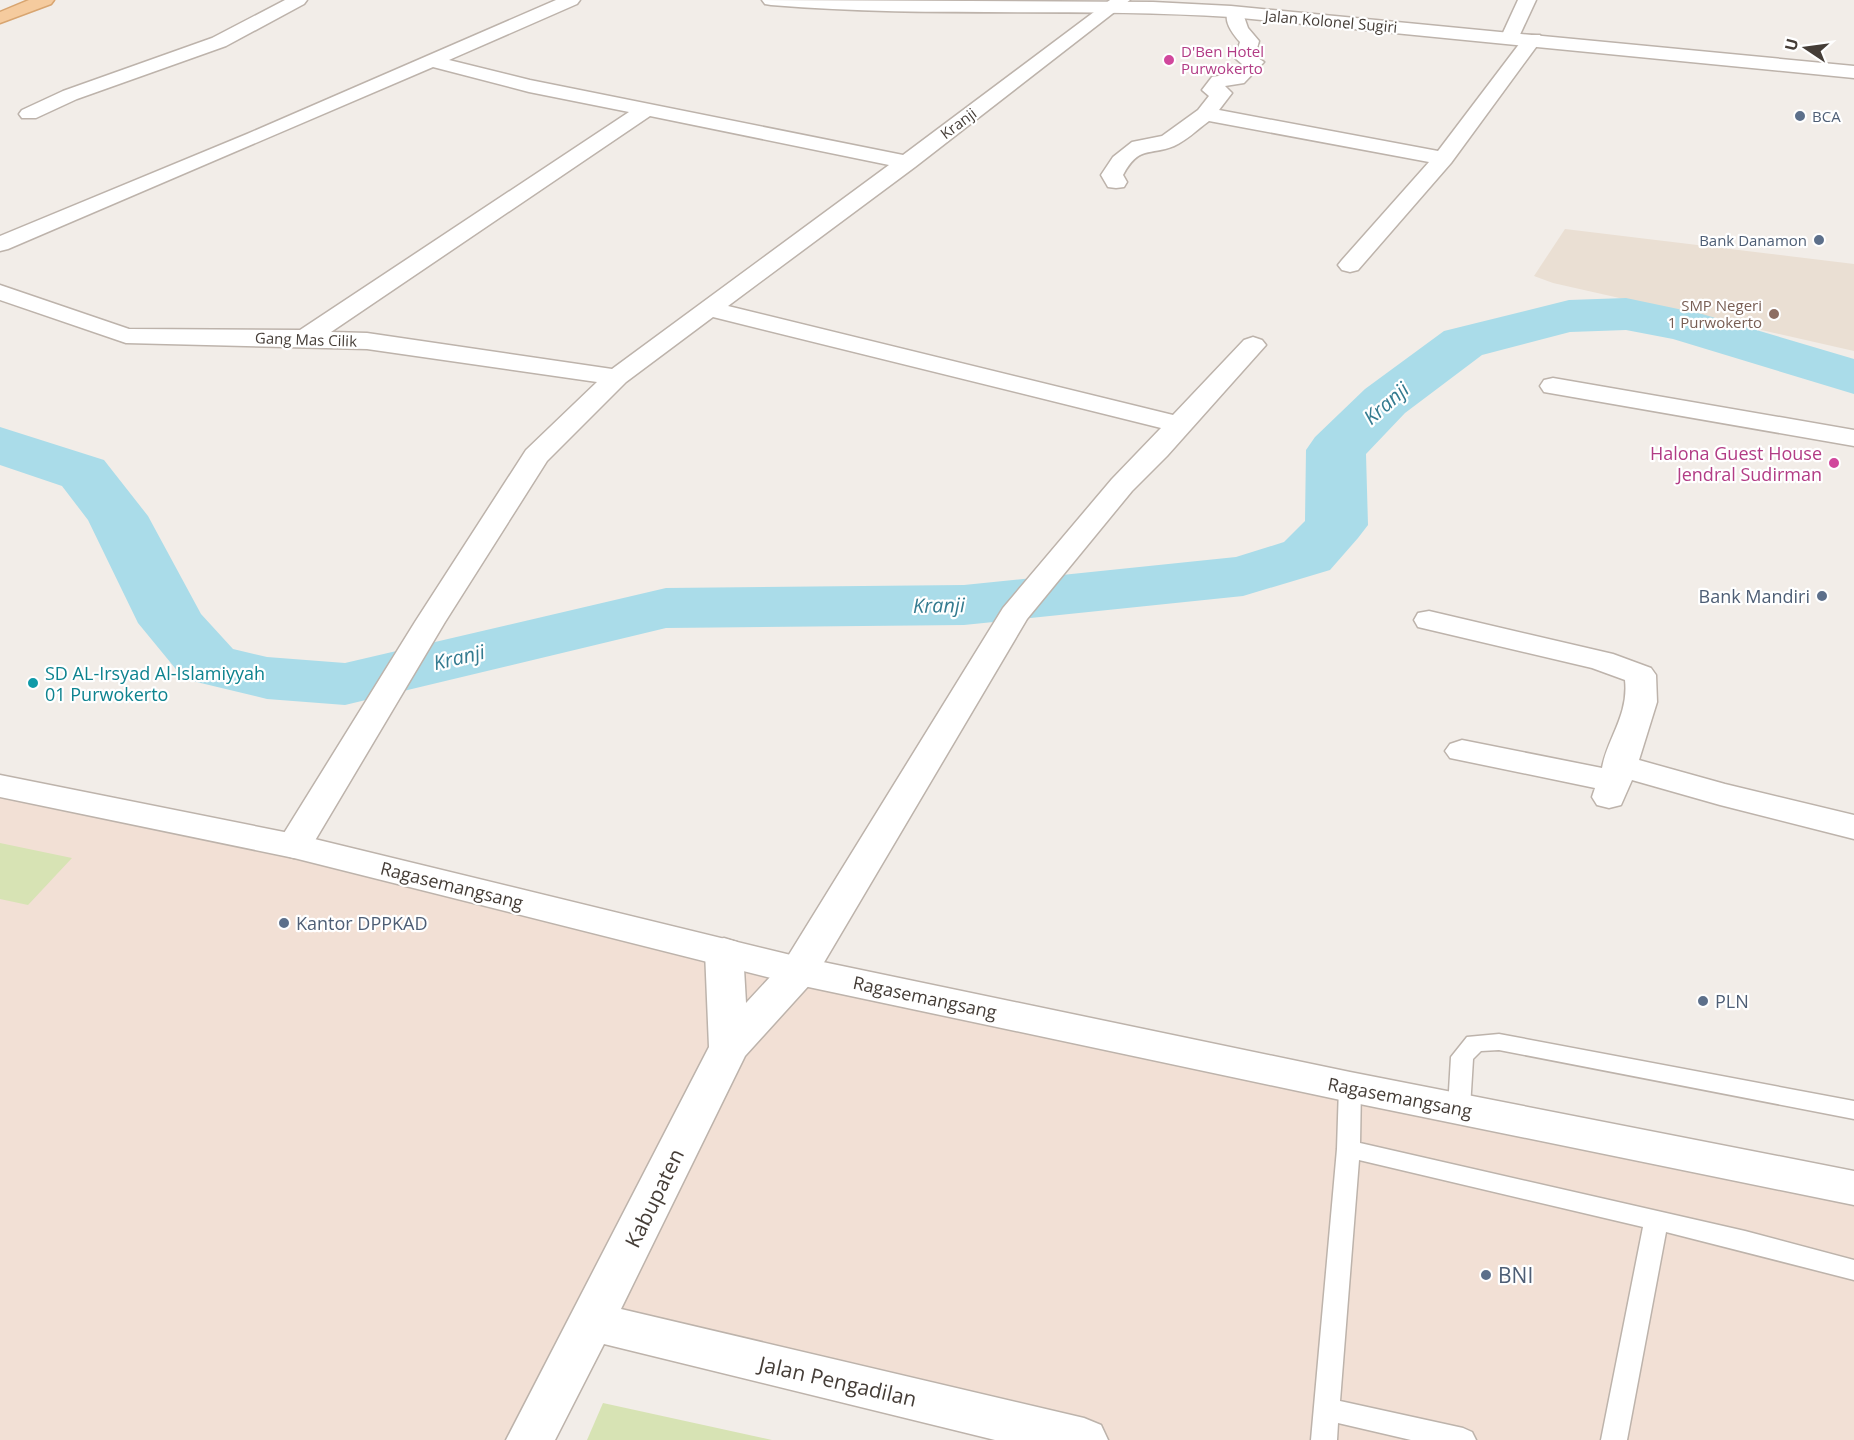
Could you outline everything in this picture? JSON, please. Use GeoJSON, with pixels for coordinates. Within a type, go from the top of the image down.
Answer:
{"type":"FeatureCollection","features":[{"type":"Feature","properties":{"kind":"main road"},"geometry":{"type":"LineString","coordinates":[[0,18],[45,0]]}},
{"type":"Feature","properties":{"kind":"street"},"geometry":{"type":"LineString","coordinates":[[29,114],[70,95],[219,42],[298,0]]}},
{"type":"Feature","properties":{"kind":"street"},"geometry":{"type":"LineString","coordinates":[[0,244],[254,138],[571,0]]}},
{"type":"Feature","properties":{"kind":"street","name":"Jalan Kolonel Sugiri"},"geometry":{"type":"LineString","coordinates":[[771,0],[870,6],[1118,3],[1533,39],[1854,72]]}},
{"type":"Feature","properties":{"kind":"street"},"geometry":{"type":"LineString","coordinates":[[1510,37],[1527,0]]}},
{"type":"Feature","properties":{"kind":"street","name":"Kranji"},"geometry":{"type":"LineString","coordinates":[[294,846],[430,622],[536,456],[616,377],[1118,3]]}},
{"type":"Feature","properties":{"kind":"street"},"geometry":{"type":"LineString","coordinates":[[1116,182],[1112,175],[1115,166],[1138,146],[1168,141],[1205,114],[1222,93],[1212,90],[1219,81],[1237,79],[1254,62],[1245,58],[1250,41],[1239,31],[1235,22],[1235,12]]}},
{"type":"Feature","properties":{"kind":"street"},"geometry":{"type":"LineString","coordinates":[[1350,265],[1387,226],[1444,159],[1533,39]]}},
{"type":"Feature","properties":{"kind":"street"},"geometry":{"type":"LineString","coordinates":[[431,61],[529,86],[914,156]]}},
{"type":"Feature","properties":{"kind":"street"},"geometry":{"type":"LineString","coordinates":[[305,338],[647,109]]}},
{"type":"Feature","properties":{"kind":"street"},"geometry":{"type":"LineString","coordinates":[[1205,114],[1249,120],[1444,159]]}},
{"type":"Feature","properties":{"kind":"street","name":"Gang Mas Cilik"},"geometry":{"type":"LineString","coordinates":[[0,292],[126,336],[367,341],[616,377]]}},
{"type":"Feature","properties":{"kind":"street"},"geometry":{"type":"LineString","coordinates":[[709,309],[1179,424]]}},
{"type":"Feature","properties":{"kind":"street","name":"Kabupaten"},"geometry":{"type":"LineString","coordinates":[[530,1440],[592,1322],[729,1047],[799,971],[1014,615],[1046,573],[1122,485],[1253,345]]}},
{"type":"Feature","properties":{"kind":"street"},"geometry":{"type":"LineString","coordinates":[[1553,386],[1854,438]]}},
{"type":"Feature","properties":{"kind":"street"},"geometry":{"type":"LineString","coordinates":[[1429,620],[1602,662],[1640,675],[1643,685],[1641,708],[1614,781]]}},
{"type":"Feature","properties":{"kind":"street"},"geometry":{"type":"LineString","coordinates":[[1462,752],[1614,781],[1720,794],[1854,827]]}},
{"type":"Feature","properties":{"kind":"street","name":"Ragasemangsang"},"geometry":{"type":"LineString","coordinates":[[0,786],[294,846],[799,971],[1350,1087],[1854,1188]]}},
{"type":"Feature","properties":{"kind":"street"},"geometry":{"type":"LineString","coordinates":[[724,951],[729,1047]]}},
{"type":"Feature","properties":{"kind":"street","name":"Jalan Pengadilan"},"geometry":{"type":"LineString","coordinates":[[592,1322],[1084,1440]]}},
{"type":"Feature","properties":{"kind":"lane"},"geometry":{"type":"LineString","coordinates":[[1459,1108],[1462,1057],[1475,1043],[1499,1042],[1854,1110]]}},
{"type":"Feature","properties":{"kind":"lane"},"geometry":{"type":"LineString","coordinates":[[1324,1440],[1348,1149],[1350,1087]]}},
{"type":"Feature","properties":{"kind":"lane"},"geometry":{"type":"LineString","coordinates":[[1348,1149],[1745,1241],[1854,1270]]}},
{"type":"Feature","properties":{"kind":"lane"},"geometry":{"type":"LineString","coordinates":[[1614,1440],[1656,1222]]}},
{"type":"Feature","properties":{"kind":"lane"},"geometry":{"type":"LineString","coordinates":[[1326,1409],[1463,1440]]}},
{"type":"Feature","properties":{"kind":"shaded area","name":"SMP Negeri 1 Purwokerto"},"geometry":{"type":"Polygon","coordinates":[[[1565,229],[1854,264],[1854,351],[1553,283],[1534,276],[1565,229]]]}},
{"type":"Feature","properties":{"kind":"shaded area"},"geometry":{"type":"Polygon","coordinates":[[[0,782],[724,951],[1854,1188],[1854,1440],[1023,1440],[590,1342],[542,1440],[0,1440],[0,782]]]}},
{"type":"Feature","properties":{"kind":"green space"},"geometry":{"type":"Polygon","coordinates":[[[0,843],[72,858],[28,905],[0,899],[0,843]]]}},
{"type":"Feature","properties":{"kind":"green space"},"geometry":{"type":"Polygon","coordinates":[[[603,1403],[772,1440],[587,1440],[603,1403]]]}},
{"type":"Feature","properties":{"kind":"waterway","name":"Kranji"},"geometry":{"type":"LineString","coordinates":[[0,445],[83,473],[117,516],[172,623],[209,664],[267,678],[345,684],[666,608],[964,605],[1243,576],[1307,556],[1336,525],[1336,450],[1385,401],[1463,343],[1569,316],[1626,314],[1683,325],[1854,377]]}},
{"type":"Feature","properties":{"kind":"place","name":"D'Ben Hotel Purwokerto"},"geometry":{"type":"Point","coordinates":[1169,60]}},
{"type":"Feature","properties":{"kind":"place","name":"BCA"},"geometry":{"type":"Point","coordinates":[1800,116]}},
{"type":"Feature","properties":{"kind":"place","name":"Bank Danamon"},"geometry":{"type":"Point","coordinates":[1819,240]}},
{"type":"Feature","properties":{"kind":"place","name":"SMP Negeri 1 Purwokerto"},"geometry":{"type":"Point","coordinates":[1774,314]}},
{"type":"Feature","properties":{"kind":"place","name":"Halona Guest House Jendral Sudirman"},"geometry":{"type":"Point","coordinates":[1834,463]}},
{"type":"Feature","properties":{"kind":"place","name":"Bank Mandiri"},"geometry":{"type":"Point","coordinates":[1822,596]}},
{"type":"Feature","properties":{"kind":"place","name":"SD AL-Irsyad Al-Islamiyyah 01 Purwokerto"},"geometry":{"type":"Point","coordinates":[33,683]}},
{"type":"Feature","properties":{"kind":"place","name":"Kantor DPPKAD"},"geometry":{"type":"Point","coordinates":[284,923]}},
{"type":"Feature","properties":{"kind":"place","name":"PLN"},"geometry":{"type":"Point","coordinates":[1703,1001]}},
{"type":"Feature","properties":{"kind":"place","name":"BNI"},"geometry":{"type":"Point","coordinates":[1486,1275]}}]}
